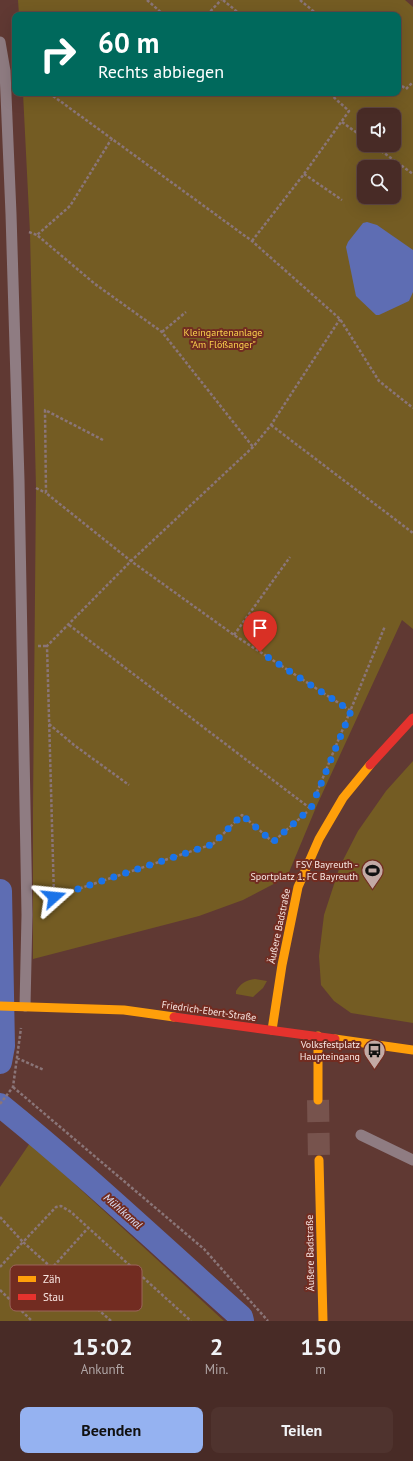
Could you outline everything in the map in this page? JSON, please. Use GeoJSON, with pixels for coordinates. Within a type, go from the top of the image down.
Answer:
{"type":"FeatureCollection","features":[{"type":"Feature","properties":{"kind":"street","name":"Äußere Badstraße"},"geometry":{"type":"LineString","coordinates":[[272,1030],[283,958],[298,887],[319,839],[343,798],[413,718]]}},
{"type":"Feature","properties":{"kind":"street","name":"Friedrich-Ebert-Straße"},"geometry":{"type":"LineString","coordinates":[[0,1006],[124,1010],[413,1050]]}},
{"type":"Feature","properties":{"kind":"street"},"geometry":{"type":"LineString","coordinates":[[318,1036],[318,1100]]}},
{"type":"Feature","properties":{"kind":"street","name":"Äußere Badstraße"},"geometry":{"type":"LineString","coordinates":[[319,1160],[323,1321]]}},
{"type":"Feature","properties":{"kind":"lane"},"geometry":{"type":"LineString","coordinates":[[0,42],[5,71],[19,480],[27,916],[19,1006]]}},
{"type":"Feature","properties":{"kind":"lane"},"geometry":{"type":"LineString","coordinates":[[361,1135],[413,1160]]}},
{"type":"Feature","properties":{"kind":"path"},"geometry":{"type":"LineString","coordinates":[[147,0],[161,12]]}},
{"type":"Feature","properties":{"kind":"path"},"geometry":{"type":"LineString","coordinates":[[210,12],[222,0],[236,12]]}},
{"type":"Feature","properties":{"kind":"path"},"geometry":{"type":"LineString","coordinates":[[300,0],[314,12]]}},
{"type":"Feature","properties":{"kind":"path"},"geometry":{"type":"LineString","coordinates":[[401,85],[406,89],[413,82]]}},
{"type":"Feature","properties":{"kind":"path"},"geometry":{"type":"LineString","coordinates":[[53,96],[252,241],[340,319],[379,381],[413,408]]}},
{"type":"Feature","properties":{"kind":"path"},"geometry":{"type":"LineString","coordinates":[[252,241],[304,174],[349,111],[332,96]]}},
{"type":"Feature","properties":{"kind":"path"},"geometry":{"type":"LineString","coordinates":[[342,122],[357,133]]}},
{"type":"Feature","properties":{"kind":"path"},"geometry":{"type":"LineString","coordinates":[[112,138],[70,206],[37,235],[95,284],[162,332],[253,447]]}},
{"type":"Feature","properties":{"kind":"path"},"geometry":{"type":"LineString","coordinates":[[383,152],[413,174]]}},
{"type":"Feature","properties":{"kind":"path"},"geometry":{"type":"LineString","coordinates":[[304,174],[342,200]]}},
{"type":"Feature","properties":{"kind":"path"},"geometry":{"type":"LineString","coordinates":[[162,332],[186,312]]}},
{"type":"Feature","properties":{"kind":"path"},"geometry":{"type":"LineString","coordinates":[[340,319],[270,425],[253,447],[130,561],[47,646],[54,897],[213,844],[242,815],[273,842],[311,808],[385,626]]}},
{"type":"Feature","properties":{"kind":"path"},"geometry":{"type":"LineString","coordinates":[[103,440],[45,410],[46,493],[130,561],[234,635],[351,711]]}},
{"type":"Feature","properties":{"kind":"path"},"geometry":{"type":"LineString","coordinates":[[270,425],[413,533]]}},
{"type":"Feature","properties":{"kind":"path"},"geometry":{"type":"LineString","coordinates":[[234,635],[290,557]]}},
{"type":"Feature","properties":{"kind":"path"},"geometry":{"type":"LineString","coordinates":[[69,625],[311,808]]}},
{"type":"Feature","properties":{"kind":"path"},"geometry":{"type":"LineString","coordinates":[[49,724],[74,745],[129,785]]}},
{"type":"Feature","properties":{"kind":"path"},"geometry":{"type":"LineString","coordinates":[[0,1104],[13,1087],[17,1058],[19,1006]]}},
{"type":"Feature","properties":{"kind":"path"},"geometry":{"type":"LineString","coordinates":[[17,1058],[44,1070]]}},
{"type":"Feature","properties":{"kind":"path"},"geometry":{"type":"LineString","coordinates":[[13,1087],[204,1249],[268,1321]]}},
{"type":"Feature","properties":{"kind":"path"},"geometry":{"type":"LineString","coordinates":[[0,1267],[51,1211],[60,1206],[71,1212],[129,1265]]}},
{"type":"Feature","properties":{"kind":"path"},"geometry":{"type":"LineString","coordinates":[[0,1217],[22,1242],[49,1265]]}},
{"type":"Feature","properties":{"kind":"path"},"geometry":{"type":"LineString","coordinates":[[55,1265],[88,1228]]}},
{"type":"Feature","properties":{"kind":"path"},"geometry":{"type":"LineString","coordinates":[[142,1277],[191,1321]]}},
{"type":"Feature","properties":{"kind":"path"},"geometry":{"type":"LineString","coordinates":[[0,1290],[10,1300]]}},
{"type":"Feature","properties":{"kind":"path"},"geometry":{"type":"LineString","coordinates":[[21,1311],[32,1321]]}},
{"type":"Feature","properties":{"kind":"path"},"geometry":{"type":"LineString","coordinates":[[100,1311],[111,1321]]}},
{"type":"Feature","properties":{"kind":"green space","name":"Kleingartenanlage \"Am Flößanger\""},"geometry":{"type":"Polygon","coordinates":[[[18,0],[405,0],[413,7],[413,629],[402,620],[317,805],[287,877],[243,900],[199,916],[33,959],[36,488],[30,233],[23,96],[401,96],[401,12],[19,12],[18,0]]]}},
{"type":"Feature","properties":{"kind":"green space","name":"FSV Bayreuth - Sportplatz 1. FC Bayreuth"},"geometry":{"type":"Polygon","coordinates":[[[413,761],[413,1023],[351,1013],[334,1001],[321,985],[319,956],[324,915],[340,866],[358,831],[386,791],[413,761]]]}},
{"type":"Feature","properties":{"kind":"green space"},"geometry":{"type":"Polygon","coordinates":[[[255,979],[267,981],[263,988],[253,997],[236,994],[236,991],[242,984],[246,981],[255,979]]]}},
{"type":"Feature","properties":{"kind":"green space"},"geometry":{"type":"Polygon","coordinates":[[[30,1143],[224,1321],[0,1321],[0,1187],[30,1143]]]}},
{"type":"Feature","properties":{"kind":"water"},"geometry":{"type":"Polygon","coordinates":[[[367,222],[377,225],[413,250],[413,292],[409,301],[379,315],[376,315],[356,296],[346,247],[348,242],[363,223],[367,222]]]}},
{"type":"Feature","properties":{"kind":"waterway","name":"Mühlkanal"},"geometry":{"type":"LineString","coordinates":[[0,891],[3,1046],[0,1062]]}},
{"type":"Feature","properties":{"kind":"waterway","name":"Mühlkanal"},"geometry":{"type":"LineString","coordinates":[[0,1105],[31,1130],[122,1210],[241,1317],[242,1321]]}},
{"type":"Feature","properties":{"kind":"tunnel"},"geometry":{"type":"LineString","coordinates":[[318,1100],[319,1160]]}},
{"type":"Feature","properties":{"kind":"traffic: slow"},"geometry":{"type":"LineString","coordinates":[[272,1030],[282,965],[298,887],[319,839],[343,798],[370,765]]}},
{"type":"Feature","properties":{"kind":"traffic: slow"},"geometry":{"type":"LineString","coordinates":[[0,1006],[124,1010],[174,1017]]}},
{"type":"Feature","properties":{"kind":"traffic: slow"},"geometry":{"type":"LineString","coordinates":[[318,1036],[318,1100]]}},
{"type":"Feature","properties":{"kind":"traffic: slow"},"geometry":{"type":"LineString","coordinates":[[335,1039],[413,1050]]}},
{"type":"Feature","properties":{"kind":"traffic: slow"},"geometry":{"type":"LineString","coordinates":[[319,1160],[323,1321]]}},
{"type":"Feature","properties":{"kind":"traffic: jam"},"geometry":{"type":"LineString","coordinates":[[370,765],[413,718]]}},
{"type":"Feature","properties":{"kind":"traffic: jam"},"geometry":{"type":"LineString","coordinates":[[174,1017],[335,1039]]}},
{"type":"Feature","properties":{"kind":"place","name":"FSV Bayreuth - Sportplatz 1. FC Bayreuth"},"geometry":{"type":"Point","coordinates":[373,890]}},
{"type":"Feature","properties":{"kind":"place","name":"Volksfestplatz Haupteingang"},"geometry":{"type":"Point","coordinates":[375,1070]}},
{"type":"Feature","properties":{"kind":"route"},"geometry":{"type":"LineString","coordinates":[[54,897],[213,844],[242,815],[273,842],[311,808],[351,711],[260,652]]}}]}
